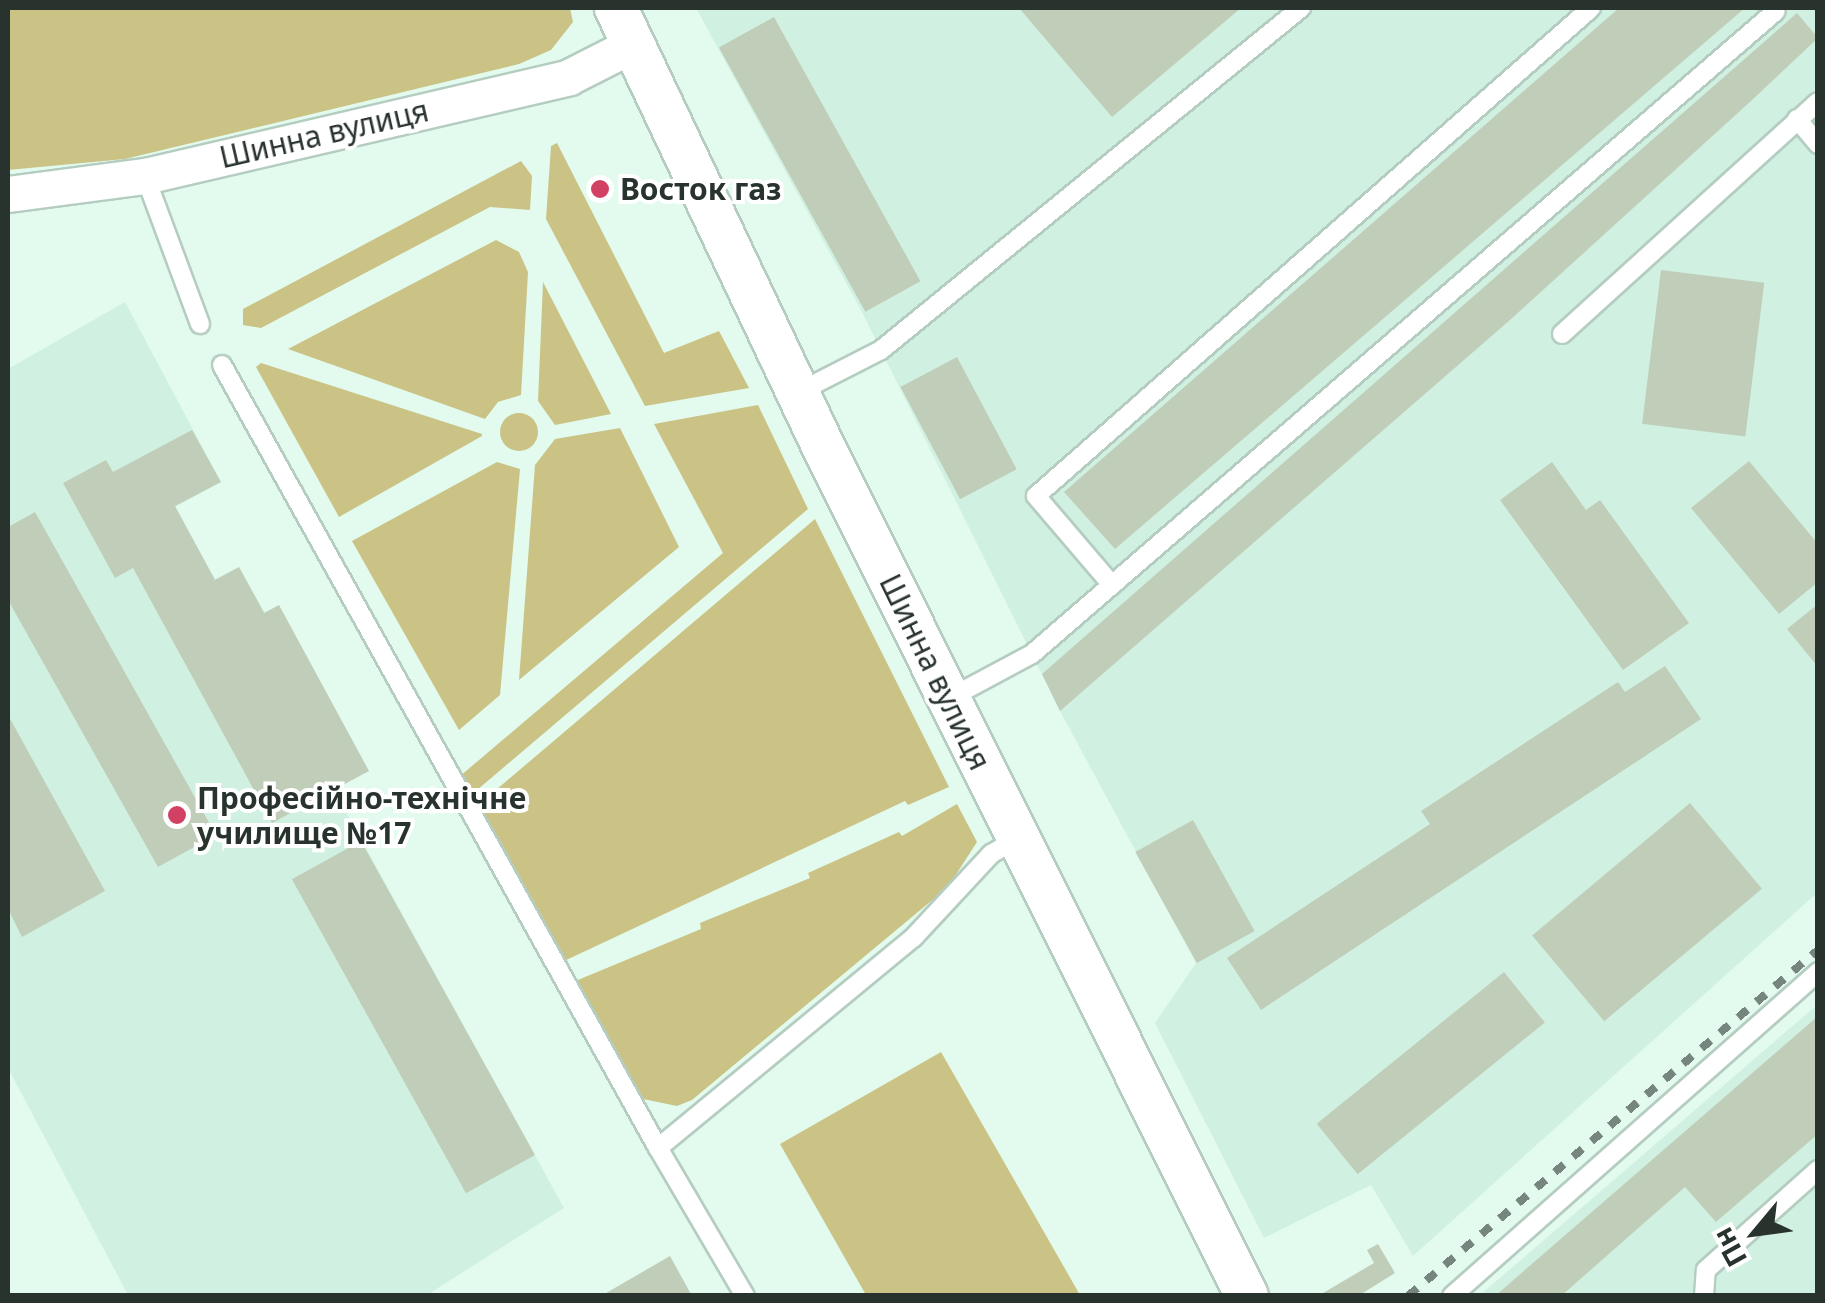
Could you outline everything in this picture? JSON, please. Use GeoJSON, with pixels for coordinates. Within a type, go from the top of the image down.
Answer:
{"type":"FeatureCollection","features":[{"type":"Feature","properties":{"kind":"street","name":"Шинна вулиця"},"geometry":{"type":"LineString","coordinates":[[8,194],[146,176],[570,77],[624,26],[798,393],[1247,1296]]}},
{"type":"Feature","properties":{"kind":"lane"},"geometry":{"type":"LineString","coordinates":[[798,393],[881,350],[1302,8]]}},
{"type":"Feature","properties":{"kind":"lane"},"geometry":{"type":"LineString","coordinates":[[1112,585],[1036,496],[1591,8]]}},
{"type":"Feature","properties":{"kind":"lane"},"geometry":{"type":"LineString","coordinates":[[948,698],[1032,654],[1776,11]]}},
{"type":"Feature","properties":{"kind":"lane"},"geometry":{"type":"LineString","coordinates":[[1562,334],[1818,102]]}},
{"type":"Feature","properties":{"kind":"lane"},"geometry":{"type":"LineString","coordinates":[[1797,119],[1818,144]]}},
{"type":"Feature","properties":{"kind":"lane"},"geometry":{"type":"LineString","coordinates":[[146,176],[200,324]]}},
{"type":"Feature","properties":{"kind":"lane"},"geometry":{"type":"LineString","coordinates":[[222,365],[658,1148],[745,1296]]}},
{"type":"Feature","properties":{"kind":"lane"},"geometry":{"type":"LineString","coordinates":[[658,1148],[913,938],[991,854],[1017,838]]}},
{"type":"Feature","properties":{"kind":"lane"},"geometry":{"type":"LineString","coordinates":[[1452,1296],[1818,972]]}},
{"type":"Feature","properties":{"kind":"lane"},"geometry":{"type":"LineString","coordinates":[[1704,1296],[1706,1270],[1818,1170]]}},
{"type":"Feature","properties":{"kind":"shaded area"},"geometry":{"type":"Polygon","coordinates":[[[8,8],[570,8],[573,22],[551,50],[519,64],[125,159],[8,170],[8,8]]]}},
{"type":"Feature","properties":{"kind":"shaded area"},"geometry":{"type":"Polygon","coordinates":[[[696,8],[1817,8],[1817,893],[1413,1256],[1371,1185],[1264,1238],[1155,1023],[1196,963],[1060,711],[862,312],[696,8]]]}},
{"type":"Feature","properties":{"kind":"shaded area"},"geometry":{"type":"Polygon","coordinates":[[[557,143],[664,353],[719,331],[749,388],[645,406],[546,219],[551,146],[557,143]]]}},
{"type":"Feature","properties":{"kind":"shaded area"},"geometry":{"type":"Polygon","coordinates":[[[521,161],[532,176],[530,210],[490,207],[261,328],[243,325],[243,309],[521,161]]]}},
{"type":"Feature","properties":{"kind":"shaded area"},"geometry":{"type":"Polygon","coordinates":[[[496,240],[519,252],[528,272],[521,395],[498,402],[485,419],[288,349],[496,240]]]}},
{"type":"Feature","properties":{"kind":"shaded area"},"geometry":{"type":"Polygon","coordinates":[[[543,282],[611,414],[555,425],[538,401],[543,282]]]}},
{"type":"Feature","properties":{"kind":"shaded area","name":"Професійно-технічне училище №17"},"geometry":{"type":"Polygon","coordinates":[[[125,302],[221,482],[175,507],[215,579],[239,567],[265,613],[334,790],[564,1208],[427,1295],[128,1295],[8,1068],[8,369],[125,302]]]}},
{"type":"Feature","properties":{"kind":"shaded area"},"geometry":{"type":"Polygon","coordinates":[[[261,363],[482,436],[339,517],[256,367],[261,363]]]}},
{"type":"Feature","properties":{"kind":"shaded area"},"geometry":{"type":"Polygon","coordinates":[[[758,405],[808,509],[470,796],[459,777],[723,553],[654,424],[758,405]]]}},
{"type":"Feature","properties":{"kind":"shaded area"},"geometry":{"type":"Polygon","coordinates":[[[519,413],[533,418],[538,432],[533,446],[519,451],[505,446],[500,432],[505,418],[519,413]]]}},
{"type":"Feature","properties":{"kind":"shaded area"},"geometry":{"type":"Polygon","coordinates":[[[620,428],[679,547],[519,680],[535,465],[555,439],[620,428]]]}},
{"type":"Feature","properties":{"kind":"shaded area"},"geometry":{"type":"Polygon","coordinates":[[[497,462],[520,469],[500,695],[459,730],[352,541],[497,462]]]}},
{"type":"Feature","properties":{"kind":"shaded area"},"geometry":{"type":"Polygon","coordinates":[[[815,519],[949,787],[908,805],[905,801],[562,962],[476,807],[815,519]]]}},
{"type":"Feature","properties":{"kind":"shaded area"},"geometry":{"type":"Polygon","coordinates":[[[957,804],[977,842],[948,887],[692,1100],[677,1106],[643,1099],[573,982],[701,929],[700,923],[810,878],[808,873],[899,832],[902,836],[957,804]]]}},
{"type":"Feature","properties":{"kind":"shaded area"},"geometry":{"type":"Polygon","coordinates":[[[1817,1005],[1817,1295],[1480,1295],[1817,1005]]]}},
{"type":"Feature","properties":{"kind":"shaded area"},"geometry":{"type":"Polygon","coordinates":[[[941,1052],[1080,1295],[866,1295],[780,1144],[941,1052]]]}},
{"type":"Feature","properties":{"kind":"building"},"geometry":{"type":"Polygon","coordinates":[[[1019,8],[1241,8],[1112,117],[1019,8]]]}},
{"type":"Feature","properties":{"kind":"building"},"geometry":{"type":"Polygon","coordinates":[[[1619,8],[1745,8],[1115,549],[1064,492],[1619,8]]]}},
{"type":"Feature","properties":{"kind":"building"},"geometry":{"type":"Polygon","coordinates":[[[1797,13],[1818,38],[1510,320],[1060,711],[1042,674],[1797,13]]]}},
{"type":"Feature","properties":{"kind":"building"},"geometry":{"type":"Polygon","coordinates":[[[774,17],[920,281],[865,312],[719,48],[774,17]]]}},
{"type":"Feature","properties":{"kind":"building"},"geometry":{"type":"Polygon","coordinates":[[[1661,270],[1764,283],[1745,437],[1642,424],[1661,270]]]}},
{"type":"Feature","properties":{"kind":"building"},"geometry":{"type":"Polygon","coordinates":[[[957,357],[1017,469],[960,499],[900,387],[957,357]]]}},
{"type":"Feature","properties":{"kind":"building"},"geometry":{"type":"Polygon","coordinates":[[[192,430],[221,482],[175,506],[215,580],[239,567],[264,613],[279,605],[369,771],[272,823],[133,568],[115,578],[63,483],[106,460],[113,472],[192,430]]]}},
{"type":"Feature","properties":{"kind":"building"},"geometry":{"type":"Polygon","coordinates":[[[1749,461],[1818,544],[1818,582],[1779,614],[1691,508],[1749,461]]]}},
{"type":"Feature","properties":{"kind":"building"},"geometry":{"type":"Polygon","coordinates":[[[1552,462],[1586,510],[1600,500],[1689,623],[1623,670],[1500,500],[1552,462]]]}},
{"type":"Feature","properties":{"kind":"building"},"geometry":{"type":"Polygon","coordinates":[[[35,512],[216,835],[158,867],[8,600],[8,527],[35,512]]]}},
{"type":"Feature","properties":{"kind":"building"},"geometry":{"type":"Polygon","coordinates":[[[1818,604],[1818,667],[1787,629],[1818,604]]]}},
{"type":"Feature","properties":{"kind":"building"},"geometry":{"type":"Polygon","coordinates":[[[1665,666],[1701,719],[1261,1010],[1227,958],[1430,824],[1421,811],[1618,682],[1625,692],[1665,666]]]}},
{"type":"Feature","properties":{"kind":"building"},"geometry":{"type":"Polygon","coordinates":[[[8,715],[105,891],[22,937],[8,909],[8,715]]]}},
{"type":"Feature","properties":{"kind":"building"},"geometry":{"type":"Polygon","coordinates":[[[1690,803],[1762,889],[1604,1021],[1532,935],[1690,803]]]}},
{"type":"Feature","properties":{"kind":"building"},"geometry":{"type":"Polygon","coordinates":[[[1193,820],[1255,931],[1197,963],[1135,852],[1193,820]]]}},
{"type":"Feature","properties":{"kind":"building"},"geometry":{"type":"Polygon","coordinates":[[[361,841],[535,1155],[466,1193],[292,879],[361,841]]]}},
{"type":"Feature","properties":{"kind":"building"},"geometry":{"type":"Polygon","coordinates":[[[1504,972],[1545,1023],[1358,1174],[1317,1124],[1504,972]]]}},
{"type":"Feature","properties":{"kind":"building"},"geometry":{"type":"Polygon","coordinates":[[[1818,1016],[1818,1134],[1716,1222],[1685,1187],[1561,1296],[1495,1296],[1818,1016]]]}},
{"type":"Feature","properties":{"kind":"building"},"geometry":{"type":"Polygon","coordinates":[[[1378,1244],[1395,1273],[1358,1296],[1318,1296],[1374,1263],[1367,1250],[1378,1244]]]}},
{"type":"Feature","properties":{"kind":"building"},"geometry":{"type":"Polygon","coordinates":[[[670,1256],[692,1296],[601,1296],[670,1256]]]}},
{"type":"Feature","properties":{"kind":"railway"},"geometry":{"type":"LineString","coordinates":[[1408,1296],[1818,950]]}},
{"type":"Feature","properties":{"kind":"place","name":"Восток газ"},"geometry":{"type":"Point","coordinates":[600,189]}},
{"type":"Feature","properties":{"kind":"place","name":"Професійно-технічне училище №17"},"geometry":{"type":"Point","coordinates":[177,815]}}]}
